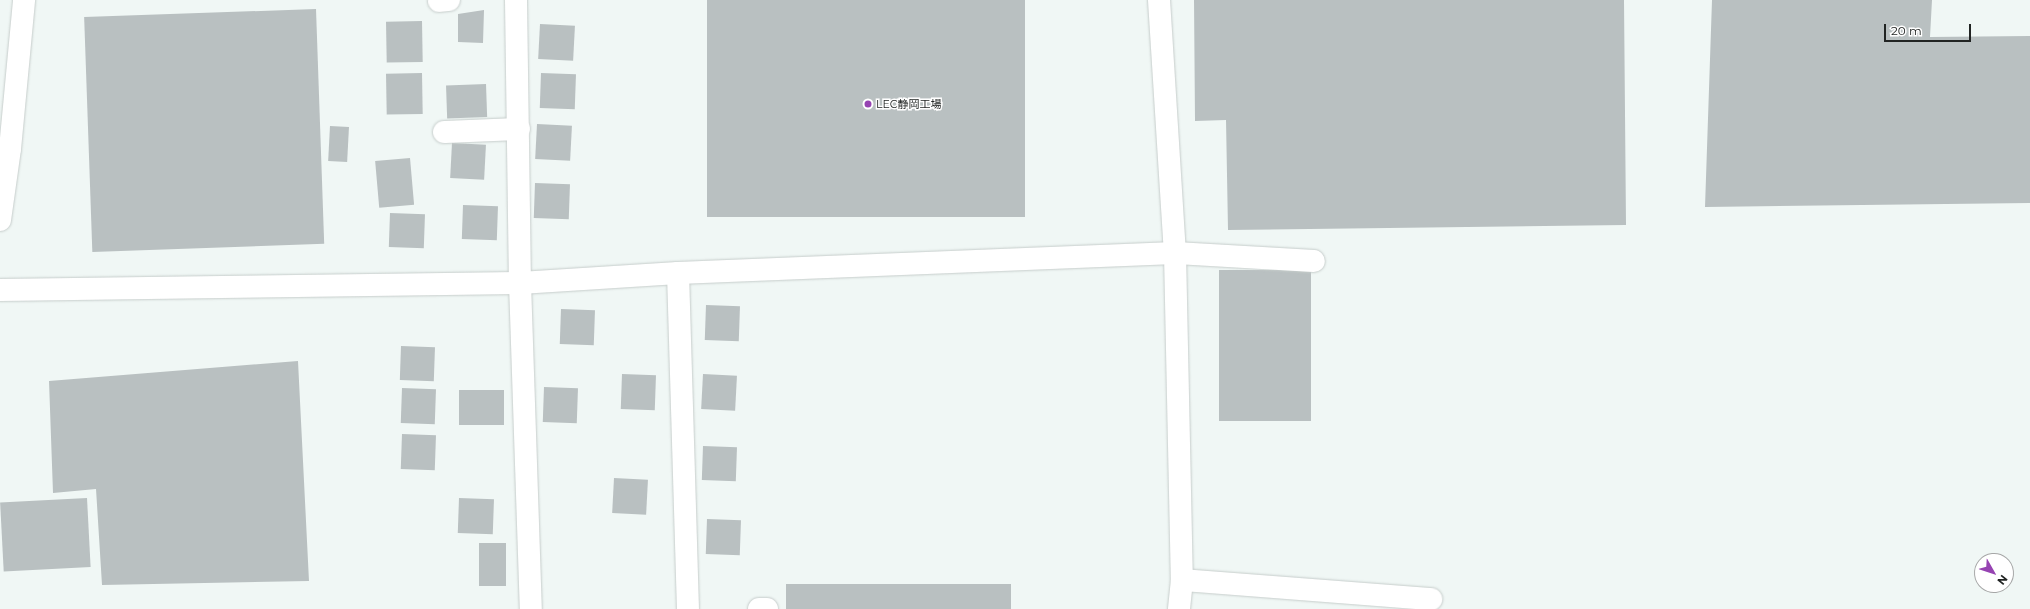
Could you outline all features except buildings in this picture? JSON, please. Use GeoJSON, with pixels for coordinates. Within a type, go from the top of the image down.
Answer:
{"type":"FeatureCollection","features":[{"type":"Feature","properties":{"kind":"street"},"geometry":{"type":"LineString","coordinates":[[0,220],[10,149],[24,0]]}},
{"type":"Feature","properties":{"kind":"street"},"geometry":{"type":"LineString","coordinates":[[516,0],[520,283],[531,609]]}},
{"type":"Feature","properties":{"kind":"street"},"geometry":{"type":"LineString","coordinates":[[1159,0],[1175,253],[1182,580],[1179,609]]}},
{"type":"Feature","properties":{"kind":"street"},"geometry":{"type":"LineString","coordinates":[[444,132],[518,129]]}},
{"type":"Feature","properties":{"kind":"street"},"geometry":{"type":"LineString","coordinates":[[0,290],[520,283],[678,273],[1175,253],[1314,261]]}},
{"type":"Feature","properties":{"kind":"street"},"geometry":{"type":"LineString","coordinates":[[678,273],[688,609]]}},
{"type":"Feature","properties":{"kind":"street"},"geometry":{"type":"LineString","coordinates":[[1182,580],[1431,598]]}},
{"type":"Feature","properties":{"kind":"street"},"geometry":{"type":"LineString","coordinates":[[759,609],[767,609]]}},
{"type":"Feature","properties":{"kind":"place","name":"LEC静岡工場"},"geometry":{"type":"Point","coordinates":[868,104]}}]}
